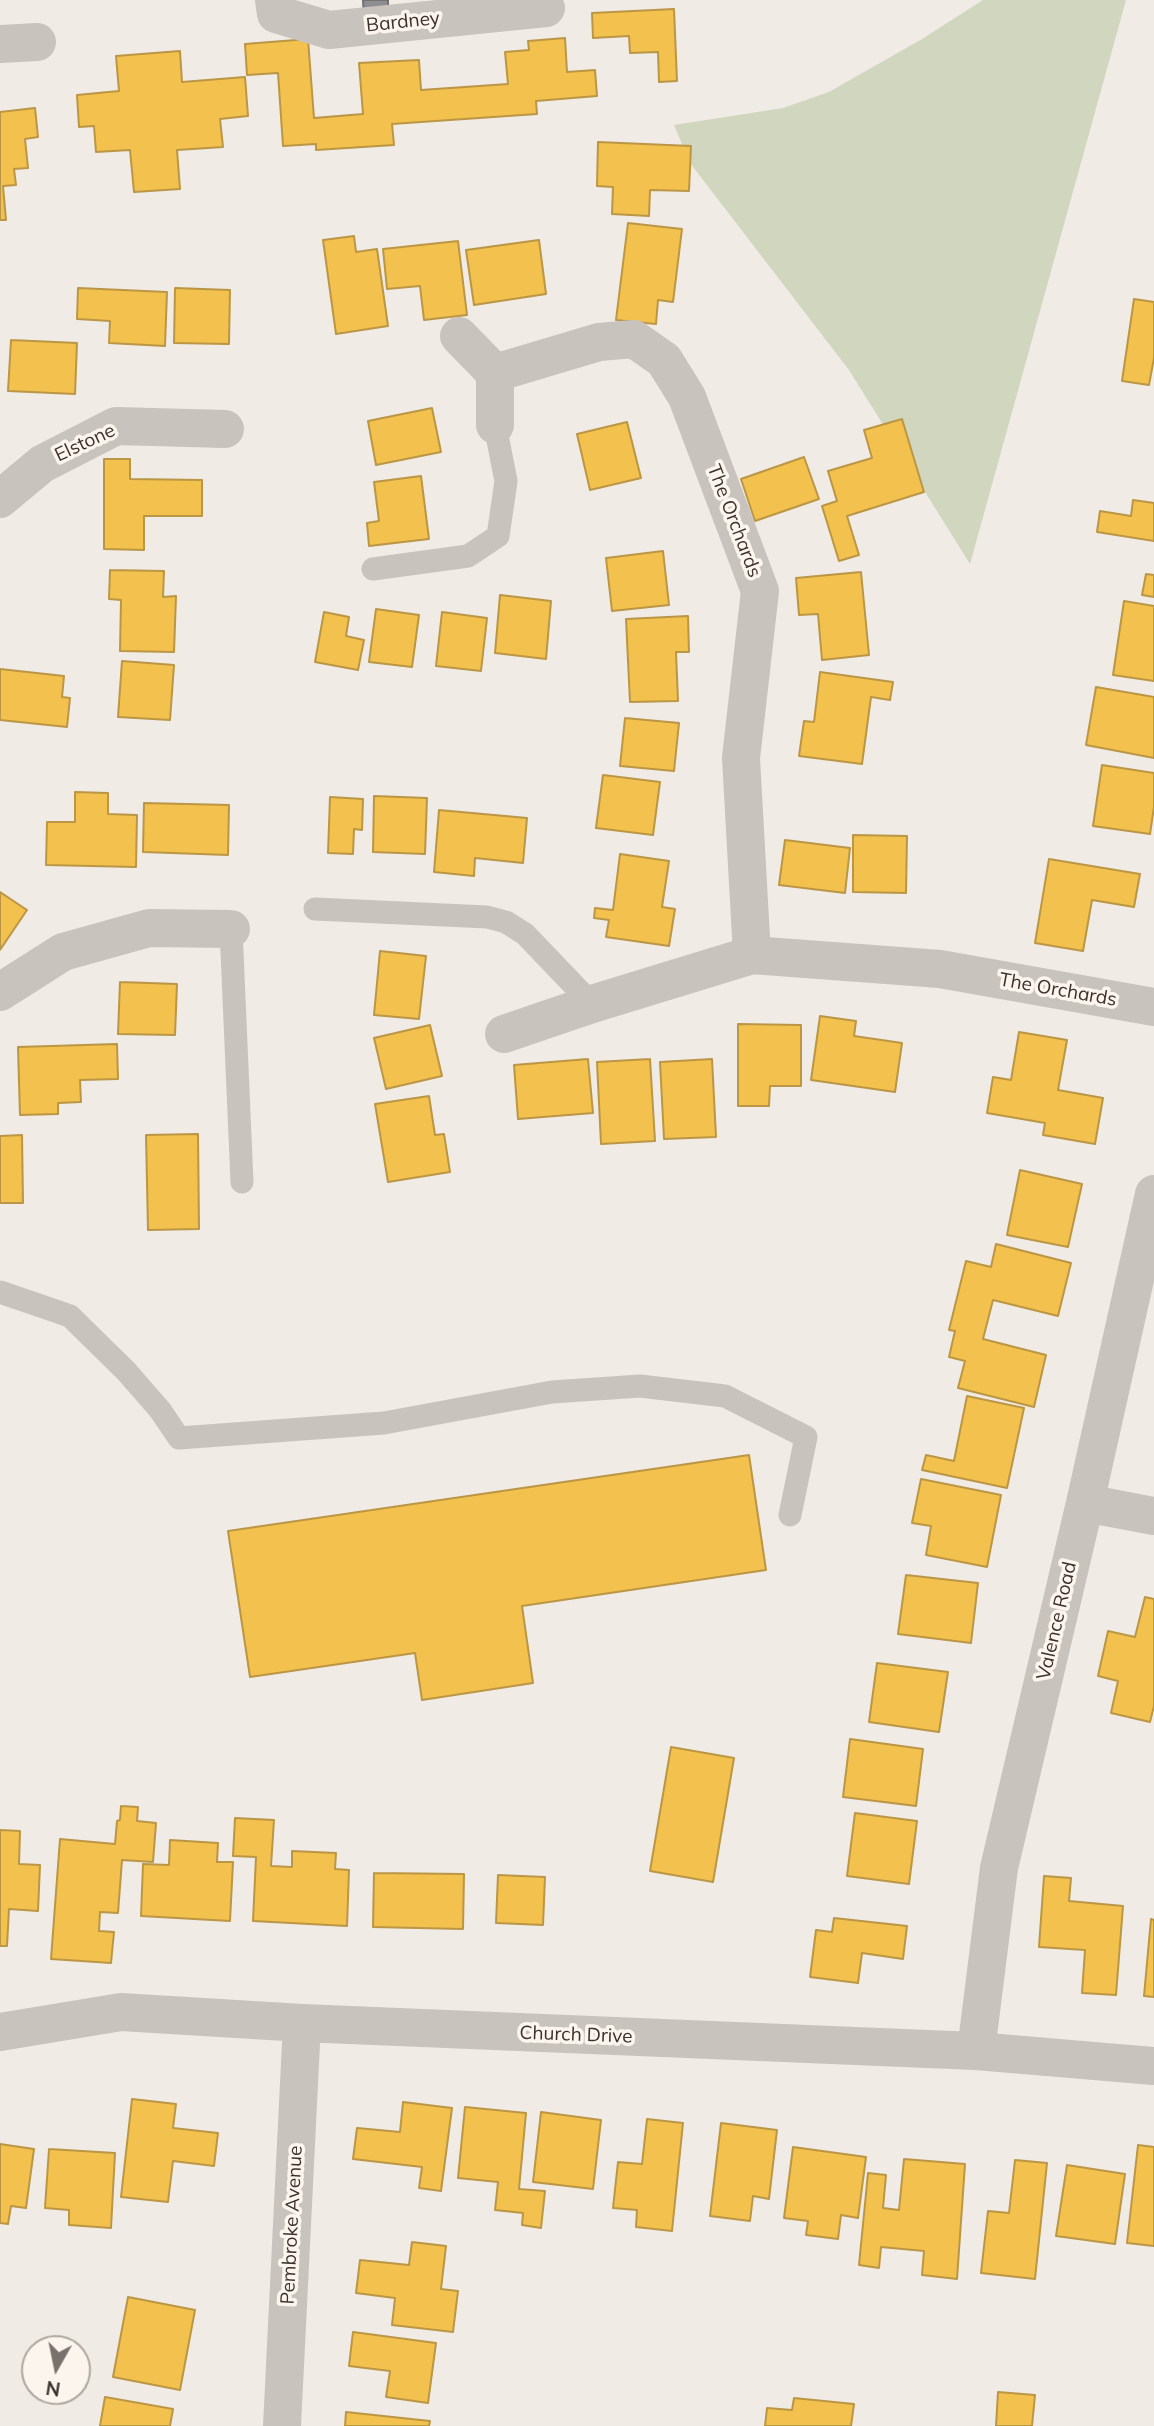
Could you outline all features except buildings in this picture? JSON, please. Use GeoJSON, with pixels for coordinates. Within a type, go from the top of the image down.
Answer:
{"type":"FeatureCollection","features":[{"type":"Feature","properties":{"kind":"street","name":"Bardney"},"geometry":{"type":"LineString","coordinates":[[274,0],[276,14],[329,30],[546,8]]}},
{"type":"Feature","properties":{"kind":"street"},"geometry":{"type":"LineString","coordinates":[[459,336],[495,373],[495,425]]}},
{"type":"Feature","properties":{"kind":"street","name":"The Orchards"},"geometry":{"type":"LineString","coordinates":[[495,373],[599,342],[634,338],[664,360],[687,397],[760,591],[741,758],[752,955]]}},
{"type":"Feature","properties":{"kind":"street","name":"Elstone"},"geometry":{"type":"LineString","coordinates":[[0,499],[42,464],[116,426],[225,429]]}},
{"type":"Feature","properties":{"kind":"street"},"geometry":{"type":"LineString","coordinates":[[0,992],[64,952],[149,928],[231,929]]}},
{"type":"Feature","properties":{"kind":"street","name":"The Orchards"},"geometry":{"type":"LineString","coordinates":[[504,1034],[592,1003],[752,955],[940,970],[1154,1007]]}},
{"type":"Feature","properties":{"kind":"street","name":"Valence Road"},"geometry":{"type":"LineString","coordinates":[[976,2051],[999,1868],[1154,1194]]}},
{"type":"Feature","properties":{"kind":"street"},"geometry":{"type":"LineString","coordinates":[[1085,1503],[1154,1516]]}},
{"type":"Feature","properties":{"kind":"street","name":"Church Drive"},"geometry":{"type":"LineString","coordinates":[[0,2032],[121,2012],[302,2023],[976,2051],[1154,2066]]}},
{"type":"Feature","properties":{"kind":"street","name":"Pembroke Avenue"},"geometry":{"type":"LineString","coordinates":[[282,2426],[302,2023]]}},
{"type":"Feature","properties":{"kind":"lane"},"geometry":{"type":"LineString","coordinates":[[373,569],[468,556],[498,536],[506,481],[495,425]]}},
{"type":"Feature","properties":{"kind":"lane"},"geometry":{"type":"LineString","coordinates":[[315,909],[487,917],[506,922],[525,934],[592,1003]]}},
{"type":"Feature","properties":{"kind":"lane"},"geometry":{"type":"LineString","coordinates":[[231,929],[242,1182]]}},
{"type":"Feature","properties":{"kind":"lane"},"geometry":{"type":"LineString","coordinates":[[0,1292],[70,1316],[126,1370],[160,1410],[179,1438],[384,1423],[552,1392],[640,1386],[725,1396],[806,1437],[790,1515]]}},
{"type":"Feature","properties":{"kind":"green space"},"geometry":{"type":"Polygon","coordinates":[[[983,0],[1126,0],[970,564],[849,370],[690,163],[674,125],[783,108],[829,92],[922,39],[983,0]]]}}]}
